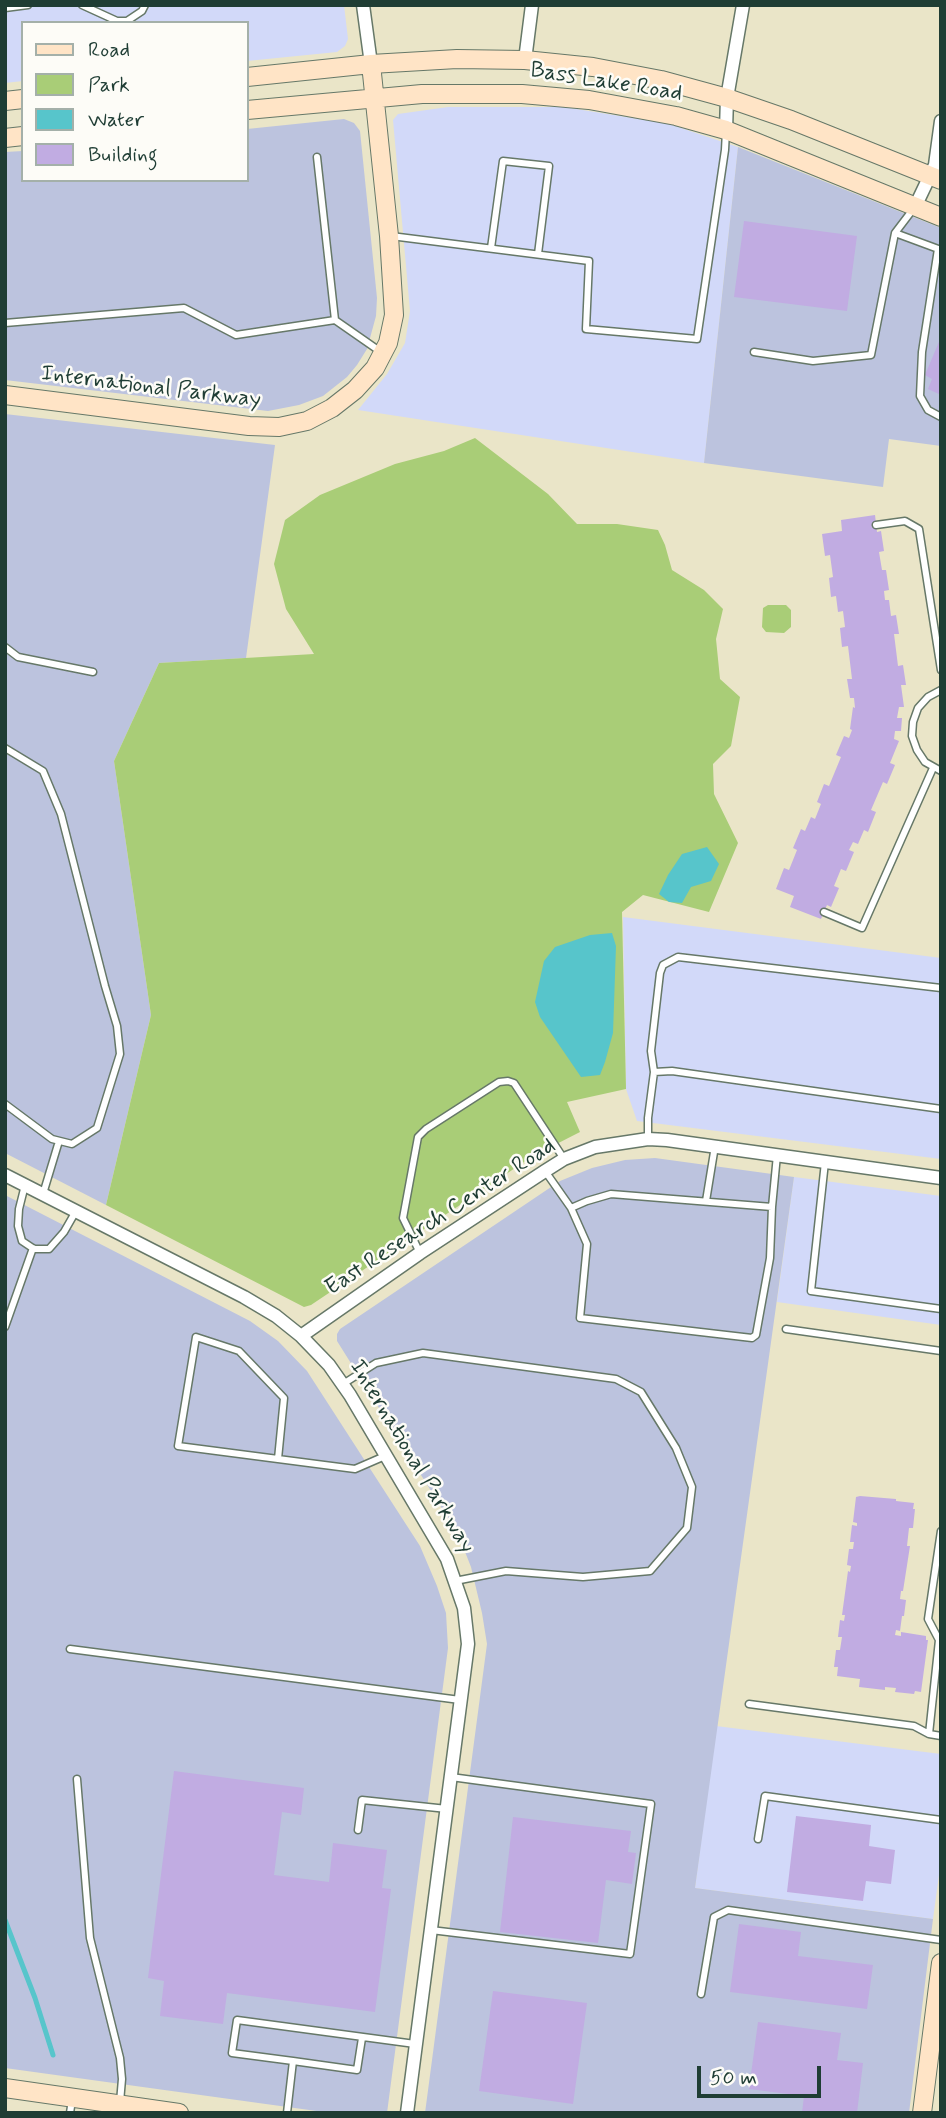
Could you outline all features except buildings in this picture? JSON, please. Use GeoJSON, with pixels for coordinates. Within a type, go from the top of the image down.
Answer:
{"type":"FeatureCollection","features":[{"type":"Feature","properties":{"kind":"main road","name":"Bass Lake Road"},"geometry":{"type":"LineString","coordinates":[[248,77],[371,64],[457,59],[525,60],[593,67],[727,98],[791,120],[936,178]]}},
{"type":"Feature","properties":{"kind":"main road","name":"International Parkway"},"geometry":{"type":"LineString","coordinates":[[5,396],[249,426],[279,426],[307,421],[332,408],[355,390],[374,369],[383,353],[394,315],[389,236],[371,64]]}},
{"type":"Feature","properties":{"kind":"main road","name":"Bass Lake Road"},"geometry":{"type":"LineString","coordinates":[[248,110],[374,97],[472,93],[564,97],[676,116],[726,130],[941,217]]}},
{"type":"Feature","properties":{"kind":"main road"},"geometry":{"type":"LineString","coordinates":[[922,2113],[941,1963]]}},
{"type":"Feature","properties":{"kind":"main road"},"geometry":{"type":"LineString","coordinates":[[5,2088],[71,2105],[119,2104],[179,2113]]}},
{"type":"Feature","properties":{"kind":"street"},"geometry":{"type":"LineString","coordinates":[[363,5],[371,64]]}},
{"type":"Feature","properties":{"kind":"street"},"geometry":{"type":"LineString","coordinates":[[525,60],[532,5]]}},
{"type":"Feature","properties":{"kind":"street"},"geometry":{"type":"LineString","coordinates":[[726,130],[727,98],[743,5]]}},
{"type":"Feature","properties":{"kind":"street"},"geometry":{"type":"LineString","coordinates":[[915,207],[936,178],[935,165],[941,121]]}},
{"type":"Feature","properties":{"kind":"street","name":"East Research Center Road"},"geometry":{"type":"LineString","coordinates":[[301,1336],[545,1171],[564,1159],[595,1147],[648,1139],[941,1178]]}},
{"type":"Feature","properties":{"kind":"street","name":"International Parkway"},"geometry":{"type":"LineString","coordinates":[[5,1175],[244,1297],[276,1316],[301,1336],[329,1365],[342,1384],[447,1559],[464,1608],[468,1644],[407,2113]]}},
{"type":"Feature","properties":{"kind":"lane"},"geometry":{"type":"LineString","coordinates":[[5,8],[28,5]]}},
{"type":"Feature","properties":{"kind":"lane"},"geometry":{"type":"LineString","coordinates":[[84,6],[117,21],[127,21],[142,11],[145,5]]}},
{"type":"Feature","properties":{"kind":"lane"},"geometry":{"type":"LineString","coordinates":[[389,236],[589,261],[586,329],[697,339],[726,130]]}},
{"type":"Feature","properties":{"kind":"lane"},"geometry":{"type":"LineString","coordinates":[[317,158],[335,320]]}},
{"type":"Feature","properties":{"kind":"lane"},"geometry":{"type":"LineString","coordinates":[[491,248],[503,161],[549,166],[538,254]]}},
{"type":"Feature","properties":{"kind":"lane"},"geometry":{"type":"LineString","coordinates":[[754,352],[813,361],[871,355],[895,233],[915,207]]}},
{"type":"Feature","properties":{"kind":"lane"},"geometry":{"type":"LineString","coordinates":[[895,233],[940,249],[922,352],[920,396],[928,410],[941,417]]}},
{"type":"Feature","properties":{"kind":"lane"},"geometry":{"type":"LineString","coordinates":[[5,323],[184,309],[236,335],[335,320],[383,353]]}},
{"type":"Feature","properties":{"kind":"lane"},"geometry":{"type":"LineString","coordinates":[[876,525],[905,521],[919,529],[941,670]]}},
{"type":"Feature","properties":{"kind":"lane"},"geometry":{"type":"LineString","coordinates":[[5,647],[18,657],[93,672]]}},
{"type":"Feature","properties":{"kind":"lane"},"geometry":{"type":"LineString","coordinates":[[941,690],[928,697],[918,708],[912,736],[925,762],[941,771]]}},
{"type":"Feature","properties":{"kind":"lane"},"geometry":{"type":"LineString","coordinates":[[5,748],[43,771],[61,814],[117,1026],[120,1054],[97,1128],[72,1144],[51,1139],[5,1104]]}},
{"type":"Feature","properties":{"kind":"lane"},"geometry":{"type":"LineString","coordinates":[[824,912],[862,928],[933,768]]}},
{"type":"Feature","properties":{"kind":"lane"},"geometry":{"type":"LineString","coordinates":[[648,1139],[654,1072],[651,1051],[660,973],[663,965],[678,957],[941,988]]}},
{"type":"Feature","properties":{"kind":"lane"},"geometry":{"type":"LineString","coordinates":[[654,1072],[672,1071],[941,1110]]}},
{"type":"Feature","properties":{"kind":"lane"},"geometry":{"type":"LineString","coordinates":[[421,1253],[403,1218],[418,1137],[426,1129],[499,1082],[508,1081],[514,1083],[564,1159]]}},
{"type":"Feature","properties":{"kind":"lane"},"geometry":{"type":"LineString","coordinates":[[43,1194],[59,1141]]}},
{"type":"Feature","properties":{"kind":"lane"},"geometry":{"type":"LineString","coordinates":[[706,1201],[715,1146]]}},
{"type":"Feature","properties":{"kind":"lane"},"geometry":{"type":"LineString","coordinates":[[545,1171],[571,1208],[587,1244],[580,1318],[752,1338],[756,1335],[770,1258],[777,1155]]}},
{"type":"Feature","properties":{"kind":"lane"},"geometry":{"type":"LineString","coordinates":[[825,1162],[811,1291],[941,1309]]}},
{"type":"Feature","properties":{"kind":"lane"},"geometry":{"type":"LineString","coordinates":[[25,1185],[18,1226],[22,1241],[33,1248],[49,1249],[77,1210]]}},
{"type":"Feature","properties":{"kind":"lane"},"geometry":{"type":"LineString","coordinates":[[571,1208],[611,1194],[772,1206]]}},
{"type":"Feature","properties":{"kind":"lane"},"geometry":{"type":"LineString","coordinates":[[5,1326],[33,1248]]}},
{"type":"Feature","properties":{"kind":"lane"},"geometry":{"type":"LineString","coordinates":[[786,1329],[941,1351]]}},
{"type":"Feature","properties":{"kind":"lane"},"geometry":{"type":"LineString","coordinates":[[278,1459],[284,1398],[239,1351],[196,1337],[178,1446],[278,1459],[355,1469],[385,1456]]}},
{"type":"Feature","properties":{"kind":"lane"},"geometry":{"type":"LineString","coordinates":[[342,1384],[376,1363],[423,1353],[616,1379],[641,1392],[676,1448],[692,1487],[687,1528],[650,1571],[583,1577],[506,1572],[455,1581]]}},
{"type":"Feature","properties":{"kind":"lane"},"geometry":{"type":"LineString","coordinates":[[929,1734],[939,1640],[928,1619],[941,1531]]}},
{"type":"Feature","properties":{"kind":"lane"},"geometry":{"type":"LineString","coordinates":[[70,1649],[461,1700]]}},
{"type":"Feature","properties":{"kind":"lane"},"geometry":{"type":"LineString","coordinates":[[749,1704],[914,1726],[929,1734],[941,1736]]}},
{"type":"Feature","properties":{"kind":"lane"},"geometry":{"type":"LineString","coordinates":[[430,1930],[631,1954],[651,1804],[452,1777]]}},
{"type":"Feature","properties":{"kind":"lane"},"geometry":{"type":"LineString","coordinates":[[77,1779],[90,1938],[120,2058],[119,2104]]}},
{"type":"Feature","properties":{"kind":"lane"},"geometry":{"type":"LineString","coordinates":[[758,1839],[765,1796],[941,1820]]}},
{"type":"Feature","properties":{"kind":"lane"},"geometry":{"type":"LineString","coordinates":[[358,1830],[362,1800],[447,1809]]}},
{"type":"Feature","properties":{"kind":"lane"},"geometry":{"type":"LineString","coordinates":[[701,1994],[714,1917],[728,1910],[941,1940]]}},
{"type":"Feature","properties":{"kind":"lane"},"geometry":{"type":"LineString","coordinates":[[362,2038],[357,2070],[232,2053],[237,2020],[415,2044]]}},
{"type":"Feature","properties":{"kind":"lane"},"geometry":{"type":"LineString","coordinates":[[287,2113],[293,2061]]}},
{"type":"Feature","properties":{"kind":"shaded area"},"geometry":{"type":"Polygon","coordinates":[[[5,5],[344,5],[348,39],[345,46],[337,52],[248,61],[248,21],[21,21],[21,81],[5,83],[5,5]]]}},
{"type":"Feature","properties":{"kind":"shaded area"},"geometry":{"type":"Polygon","coordinates":[[[448,107],[564,107],[669,124],[738,147],[704,463],[358,410],[387,374],[405,343],[410,311],[393,120],[398,114],[448,107]]]}},
{"type":"Feature","properties":{"kind":"shaded area"},"geometry":{"type":"Polygon","coordinates":[[[344,119],[354,123],[360,131],[377,298],[376,316],[367,349],[347,377],[323,396],[299,405],[268,411],[5,380],[5,152],[21,151],[21,182],[248,182],[248,129],[344,119]]]}},
{"type":"Feature","properties":{"kind":"shaded area"},"geometry":{"type":"Polygon","coordinates":[[[738,147],[941,228],[941,446],[889,439],[883,487],[704,463],[738,147]]]}},
{"type":"Feature","properties":{"kind":"shaded area"},"geometry":{"type":"Polygon","coordinates":[[[5,414],[275,445],[246,658],[159,663],[114,761],[151,1015],[106,1205],[5,1153],[5,414]]]}},
{"type":"Feature","properties":{"kind":"shaded area"},"geometry":{"type":"Polygon","coordinates":[[[623,917],[941,958],[941,1159],[637,1121],[626,1089],[623,917]]]}},
{"type":"Feature","properties":{"kind":"shaded area"},"geometry":{"type":"Polygon","coordinates":[[[655,1158],[794,1177],[695,1888],[933,1919],[909,2113],[425,2113],[487,1644],[471,1567],[458,1534],[337,1341],[337,1334],[340,1329],[560,1181],[592,1168],[625,1160],[655,1158]]]}},
{"type":"Feature","properties":{"kind":"shaded area"},"geometry":{"type":"Polygon","coordinates":[[[794,1177],[941,1196],[941,1325],[777,1302],[794,1177]]]}},
{"type":"Feature","properties":{"kind":"shaded area"},"geometry":{"type":"Polygon","coordinates":[[[5,1195],[250,1321],[278,1341],[307,1371],[420,1546],[437,1586],[446,1613],[448,1648],[387,2113],[331,2113],[5,2068],[5,1195]]]}},
{"type":"Feature","properties":{"kind":"shaded area"},"geometry":{"type":"Polygon","coordinates":[[[716,1726],[941,1754],[941,1860],[933,1919],[695,1888],[716,1726]]]}},
{"type":"Feature","properties":{"kind":"green space"},"geometry":{"type":"Polygon","coordinates":[[[475,438],[548,494],[577,524],[617,524],[658,530],[672,570],[704,590],[723,609],[716,639],[720,679],[740,697],[731,746],[713,764],[714,794],[738,843],[709,912],[643,895],[622,912],[626,1089],[567,1102],[580,1132],[533,1156],[311,1305],[304,1307],[106,1205],[151,1015],[114,761],[159,663],[314,654],[286,609],[274,564],[285,520],[320,495],[395,464],[444,451],[475,438]]]}},
{"type":"Feature","properties":{"kind":"green space"},"geometry":{"type":"Polygon","coordinates":[[[768,605],[786,605],[791,610],[791,627],[784,633],[766,632],[762,627],[763,608],[768,605]]]}},
{"type":"Feature","properties":{"kind":"water"},"geometry":{"type":"Polygon","coordinates":[[[707,847],[719,864],[711,881],[691,887],[682,903],[669,902],[659,894],[682,854],[707,847]]]}},
{"type":"Feature","properties":{"kind":"water"},"geometry":{"type":"Polygon","coordinates":[[[612,933],[616,946],[613,1033],[600,1075],[581,1077],[540,1017],[535,1002],[544,961],[555,947],[590,935],[612,933]]]}},
{"type":"Feature","properties":{"kind":"waterway"},"geometry":{"type":"LineString","coordinates":[[5,1920],[35,1998],[53,2055]]}}]}
